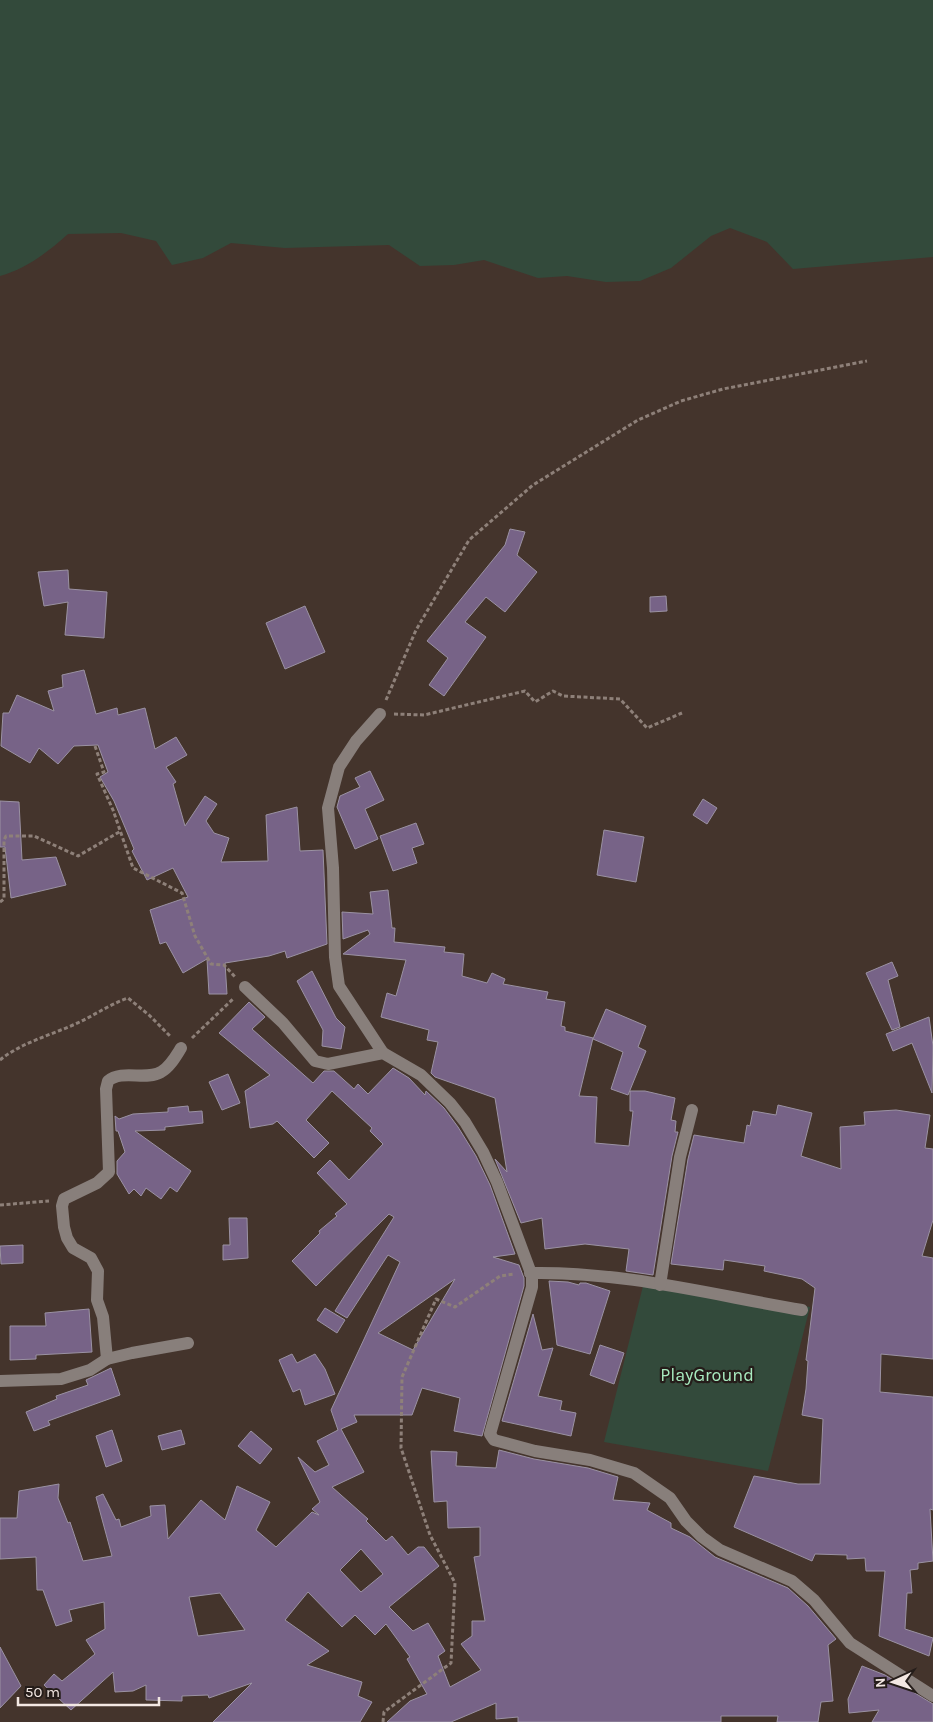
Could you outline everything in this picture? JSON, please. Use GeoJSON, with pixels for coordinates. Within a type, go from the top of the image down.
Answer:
{"type":"FeatureCollection","features":[{"type":"Feature","properties":{"kind":"street"},"geometry":{"type":"LineString","coordinates":[[380,714],[356,741],[339,767],[328,808],[333,868],[335,957],[339,986],[383,1053],[421,1074],[450,1103],[465,1122],[483,1152],[497,1182],[530,1273],[532,1287],[490,1434],[494,1440],[535,1451],[590,1460],[634,1473],[670,1498],[686,1521],[702,1538],[720,1550],[792,1580],[814,1600],[850,1643],[933,1696]]}},
{"type":"Feature","properties":{"kind":"street"},"geometry":{"type":"LineString","coordinates":[[245,987],[283,1023],[315,1061],[328,1064],[383,1053]]}},
{"type":"Feature","properties":{"kind":"street"},"geometry":{"type":"LineString","coordinates":[[107,1359],[103,1317],[97,1300],[98,1271],[92,1258],[77,1251],[70,1244],[64,1226],[62,1206],[64,1199],[97,1183],[109,1172],[106,1089],[108,1081],[121,1076],[160,1073],[174,1059],[181,1048]]}},
{"type":"Feature","properties":{"kind":"street"},"geometry":{"type":"LineString","coordinates":[[660,1285],[680,1157],[692,1110]]}},
{"type":"Feature","properties":{"kind":"street"},"geometry":{"type":"LineString","coordinates":[[530,1273],[602,1276],[802,1310]]}},
{"type":"Feature","properties":{"kind":"street"},"geometry":{"type":"LineString","coordinates":[[0,1380],[61,1379],[90,1370],[107,1359],[188,1344]]}},
{"type":"Feature","properties":{"kind":"path"},"geometry":{"type":"LineString","coordinates":[[682,713],[647,728],[620,699],[563,696],[553,691],[535,702],[525,691],[424,716],[380,714],[416,630],[469,540],[533,485],[638,420],[681,401],[723,389],[867,361]]}},
{"type":"Feature","properties":{"kind":"path"},"geometry":{"type":"LineString","coordinates":[[0,1060],[30,1042],[74,1025],[104,1007],[128,998],[149,1015],[181,1048],[245,987],[224,965],[211,964],[195,936],[182,892],[133,868],[121,831],[97,774],[104,772],[95,746]]}},
{"type":"Feature","properties":{"kind":"path"},"geometry":{"type":"LineString","coordinates":[[0,902],[4,899],[4,840],[6,836],[34,836],[78,856],[121,831]]}},
{"type":"Feature","properties":{"kind":"path"},"geometry":{"type":"LineString","coordinates":[[0,1205],[44,1199],[62,1206]]}},
{"type":"Feature","properties":{"kind":"path"},"geometry":{"type":"LineString","coordinates":[[383,1722],[384,1712],[451,1663],[455,1583],[430,1535],[401,1448],[402,1377],[436,1299],[455,1307],[500,1276],[530,1273]]}},
{"type":"Feature","properties":{"kind":"green space"},"geometry":{"type":"Polygon","coordinates":[[[0,0],[933,0],[933,257],[793,269],[767,242],[730,228],[711,236],[671,268],[640,281],[606,282],[567,276],[538,278],[484,260],[454,265],[420,266],[389,245],[285,248],[231,243],[203,258],[172,265],[156,241],[121,233],[68,234],[36,259],[19,269],[0,276],[0,0]]]}},
{"type":"Feature","properties":{"kind":"green space","name":"PlayGround"},"geometry":{"type":"Polygon","coordinates":[[[645,1278],[810,1307],[768,1471],[604,1442],[645,1278]]]}},
{"type":"Feature","properties":{"kind":"building"},"geometry":{"type":"Polygon","coordinates":[[[510,529],[525,532],[517,555],[537,572],[505,612],[486,597],[465,622],[486,637],[444,696],[429,685],[448,658],[427,641],[505,545],[510,529]]]}},
{"type":"Feature","properties":{"kind":"building"},"geometry":{"type":"Polygon","coordinates":[[[68,570],[69,589],[107,592],[104,638],[65,635],[68,602],[44,606],[38,572],[68,570]]]}},
{"type":"Feature","properties":{"kind":"building"},"geometry":{"type":"Polygon","coordinates":[[[666,596],[667,611],[650,612],[650,597],[666,596]]]}},
{"type":"Feature","properties":{"kind":"building"},"geometry":{"type":"Polygon","coordinates":[[[305,606],[325,652],[285,669],[266,623],[305,606]]]}},
{"type":"Feature","properties":{"kind":"building"},"geometry":{"type":"Polygon","coordinates":[[[84,670],[96,714],[117,708],[118,715],[145,708],[155,749],[176,737],[187,755],[166,767],[176,782],[173,784],[185,826],[205,796],[217,804],[206,821],[214,833],[229,838],[221,862],[268,861],[266,815],[297,807],[300,851],[323,850],[327,944],[287,958],[285,951],[269,956],[225,963],[227,994],[209,994],[207,959],[183,973],[166,942],[160,944],[150,910],[188,897],[173,868],[147,880],[132,851],[134,849],[114,801],[100,777],[108,772],[98,745],[74,746],[58,764],[39,748],[30,763],[1,746],[3,713],[9,713],[17,695],[54,711],[48,691],[63,687],[62,675],[84,670]]]}},
{"type":"Feature","properties":{"kind":"building"},"geometry":{"type":"Polygon","coordinates":[[[370,771],[384,800],[365,809],[378,839],[355,849],[337,807],[340,796],[360,787],[355,778],[370,771]]]}},
{"type":"Feature","properties":{"kind":"building"},"geometry":{"type":"Polygon","coordinates":[[[703,799],[717,808],[707,824],[693,815],[703,799]]]}},
{"type":"Feature","properties":{"kind":"building"},"geometry":{"type":"Polygon","coordinates":[[[0,801],[19,802],[22,860],[56,857],[66,885],[11,898],[5,847],[0,847],[0,801]]]}},
{"type":"Feature","properties":{"kind":"building"},"geometry":{"type":"Polygon","coordinates":[[[416,823],[424,844],[412,848],[417,863],[393,871],[380,836],[416,823]]]}},
{"type":"Feature","properties":{"kind":"building"},"geometry":{"type":"Polygon","coordinates":[[[604,830],[644,837],[636,882],[597,875],[604,830]]]}},
{"type":"Feature","properties":{"kind":"building"},"geometry":{"type":"Polygon","coordinates":[[[388,890],[392,928],[395,928],[394,942],[445,947],[444,952],[464,954],[462,976],[487,983],[492,973],[505,979],[503,984],[548,992],[546,999],[565,1002],[561,1026],[565,1027],[565,1031],[593,1038],[579,1096],[597,1097],[595,1143],[629,1146],[633,1111],[630,1111],[630,1091],[645,1091],[675,1098],[671,1120],[676,1121],[675,1132],[678,1132],[672,1156],[653,1275],[626,1271],[629,1249],[585,1244],[545,1249],[542,1218],[521,1223],[495,1159],[507,1172],[495,1098],[435,1077],[431,1073],[438,1042],[427,1040],[429,1030],[381,1017],[387,993],[396,996],[406,960],[343,954],[370,934],[368,930],[343,939],[342,912],[373,914],[370,892],[388,890]]]}},
{"type":"Feature","properties":{"kind":"building"},"geometry":{"type":"Polygon","coordinates":[[[892,962],[898,976],[888,980],[900,1027],[892,1030],[866,973],[892,962]]]}},
{"type":"Feature","properties":{"kind":"building"},"geometry":{"type":"Polygon","coordinates":[[[312,971],[336,1018],[345,1027],[341,1049],[322,1046],[323,1030],[297,981],[312,971]]]}},
{"type":"Feature","properties":{"kind":"building"},"geometry":{"type":"Polygon","coordinates":[[[249,1002],[265,1017],[252,1029],[313,1083],[324,1071],[334,1071],[354,1089],[358,1084],[368,1094],[393,1068],[409,1078],[425,1095],[426,1091],[444,1108],[458,1127],[476,1156],[490,1185],[515,1254],[493,1257],[519,1265],[524,1278],[524,1286],[482,1436],[454,1431],[460,1398],[422,1388],[412,1415],[354,1415],[357,1422],[341,1429],[364,1472],[332,1487],[368,1519],[366,1521],[386,1541],[392,1536],[408,1555],[418,1547],[424,1547],[439,1566],[389,1607],[413,1631],[428,1623],[445,1651],[438,1656],[450,1687],[481,1670],[461,1644],[472,1636],[472,1621],[485,1621],[474,1557],[480,1556],[480,1527],[448,1528],[447,1501],[434,1502],[431,1451],[457,1452],[456,1466],[496,1468],[499,1450],[534,1459],[588,1468],[618,1477],[613,1500],[650,1503],[647,1510],[671,1523],[671,1528],[690,1537],[715,1557],[788,1588],[808,1606],[836,1639],[828,1645],[833,1701],[821,1702],[818,1722],[777,1722],[778,1716],[721,1716],[721,1722],[518,1722],[518,1717],[496,1719],[496,1703],[451,1722],[387,1722],[410,1701],[427,1694],[407,1659],[410,1657],[386,1624],[375,1635],[355,1615],[342,1627],[308,1592],[285,1620],[329,1651],[307,1665],[362,1682],[358,1696],[372,1702],[360,1722],[213,1722],[252,1683],[209,1698],[208,1695],[182,1696],[182,1701],[146,1700],[146,1685],[133,1691],[115,1692],[113,1672],[71,1710],[44,1685],[54,1674],[62,1681],[95,1654],[86,1640],[105,1629],[104,1602],[69,1610],[72,1621],[56,1626],[43,1590],[37,1590],[36,1557],[0,1559],[0,1518],[17,1518],[19,1491],[59,1484],[58,1498],[68,1523],[70,1522],[83,1561],[112,1556],[96,1497],[103,1494],[116,1520],[119,1519],[121,1527],[151,1516],[150,1506],[165,1505],[168,1539],[201,1500],[225,1520],[237,1486],[270,1502],[256,1530],[276,1547],[312,1512],[319,1515],[312,1509],[320,1502],[298,1457],[315,1472],[329,1465],[317,1441],[338,1430],[331,1410],[400,1262],[388,1255],[347,1318],[335,1311],[394,1217],[389,1214],[316,1286],[292,1261],[320,1233],[319,1231],[337,1216],[335,1214],[347,1204],[317,1173],[330,1160],[349,1180],[383,1144],[370,1131],[372,1128],[332,1091],[306,1120],[329,1143],[314,1158],[277,1121],[273,1124],[250,1128],[245,1091],[270,1075],[219,1033],[249,1002]],[[455,1279],[378,1333],[413,1350],[455,1279]],[[361,1549],[340,1570],[361,1592],[383,1574],[361,1549]],[[220,1593],[189,1597],[198,1636],[245,1630],[220,1593]]]}},
{"type":"Feature","properties":{"kind":"building"},"geometry":{"type":"Polygon","coordinates":[[[606,1009],[646,1026],[638,1047],[646,1051],[628,1095],[611,1089],[623,1052],[593,1039],[606,1009]]]}},
{"type":"Feature","properties":{"kind":"building"},"geometry":{"type":"Polygon","coordinates":[[[929,1017],[933,1046],[932,1093],[912,1043],[893,1051],[886,1034],[929,1017]]]}},
{"type":"Feature","properties":{"kind":"building"},"geometry":{"type":"Polygon","coordinates":[[[228,1074],[240,1103],[222,1110],[209,1082],[228,1074]]]}},
{"type":"Feature","properties":{"kind":"building"},"geometry":{"type":"Polygon","coordinates":[[[778,1105],[812,1113],[801,1156],[841,1169],[840,1127],[865,1125],[864,1112],[896,1110],[930,1115],[925,1148],[933,1149],[933,1220],[922,1256],[933,1258],[933,1359],[881,1354],[880,1392],[933,1397],[933,1510],[930,1509],[933,1561],[918,1563],[918,1569],[910,1570],[912,1593],[907,1593],[905,1629],[933,1638],[929,1656],[879,1636],[885,1571],[866,1571],[865,1558],[847,1559],[847,1555],[815,1554],[812,1561],[734,1527],[754,1476],[798,1484],[820,1484],[823,1419],[802,1415],[806,1389],[808,1361],[806,1360],[815,1288],[802,1279],[764,1271],[765,1266],[724,1260],[723,1270],[671,1264],[688,1159],[694,1135],[744,1143],[747,1125],[750,1126],[753,1111],[776,1115],[778,1105]]]}},
{"type":"Feature","properties":{"kind":"building"},"geometry":{"type":"Polygon","coordinates":[[[188,1106],[189,1112],[202,1111],[203,1123],[165,1127],[165,1130],[135,1131],[191,1171],[177,1192],[170,1187],[161,1199],[146,1188],[141,1196],[134,1189],[129,1194],[117,1174],[117,1161],[125,1152],[118,1131],[116,1131],[115,1116],[119,1119],[133,1114],[168,1112],[168,1108],[188,1106]]]}},
{"type":"Feature","properties":{"kind":"building"},"geometry":{"type":"Polygon","coordinates":[[[229,1218],[247,1218],[248,1258],[223,1260],[223,1245],[230,1245],[229,1218]]]}},
{"type":"Feature","properties":{"kind":"building"},"geometry":{"type":"Polygon","coordinates":[[[23,1245],[23,1263],[1,1264],[0,1246],[23,1245]]]}},
{"type":"Feature","properties":{"kind":"building"},"geometry":{"type":"Polygon","coordinates":[[[549,1281],[568,1282],[579,1285],[580,1283],[586,1283],[610,1291],[590,1354],[557,1345],[549,1281]]]}},
{"type":"Feature","properties":{"kind":"building"},"geometry":{"type":"Polygon","coordinates":[[[325,1308],[345,1320],[337,1333],[317,1320],[325,1308]]]}},
{"type":"Feature","properties":{"kind":"building"},"geometry":{"type":"Polygon","coordinates":[[[89,1309],[92,1352],[36,1355],[36,1359],[10,1360],[10,1326],[46,1326],[45,1313],[89,1309]]]}},
{"type":"Feature","properties":{"kind":"building"},"geometry":{"type":"Polygon","coordinates":[[[533,1314],[542,1350],[553,1348],[538,1396],[562,1401],[560,1410],[576,1413],[571,1436],[502,1421],[533,1314]]]}},
{"type":"Feature","properties":{"kind":"building"},"geometry":{"type":"Polygon","coordinates":[[[600,1345],[624,1353],[614,1384],[590,1375],[600,1345]]]}},
{"type":"Feature","properties":{"kind":"building"},"geometry":{"type":"Polygon","coordinates":[[[292,1354],[297,1363],[315,1354],[325,1369],[335,1394],[305,1405],[300,1389],[293,1392],[279,1360],[292,1354]]]}},
{"type":"Feature","properties":{"kind":"building"},"geometry":{"type":"Polygon","coordinates":[[[111,1368],[120,1395],[48,1421],[50,1425],[34,1431],[26,1412],[57,1399],[56,1396],[88,1385],[86,1380],[111,1368]]]}},
{"type":"Feature","properties":{"kind":"building"},"geometry":{"type":"Polygon","coordinates":[[[112,1430],[122,1461],[106,1467],[96,1436],[112,1430]]]}},
{"type":"Feature","properties":{"kind":"building"},"geometry":{"type":"Polygon","coordinates":[[[181,1430],[185,1444],[162,1450],[158,1436],[181,1430]]]}},
{"type":"Feature","properties":{"kind":"building"},"geometry":{"type":"Polygon","coordinates":[[[251,1431],[272,1449],[260,1464],[238,1446],[251,1431]]]}},
{"type":"Feature","properties":{"kind":"building"},"geometry":{"type":"Polygon","coordinates":[[[0,1647],[21,1686],[0,1708],[0,1647]]]}},
{"type":"Feature","properties":{"kind":"building"},"geometry":{"type":"Polygon","coordinates":[[[862,1666],[885,1675],[933,1704],[933,1722],[872,1722],[879,1710],[849,1713],[848,1699],[862,1666]]]}}]}
